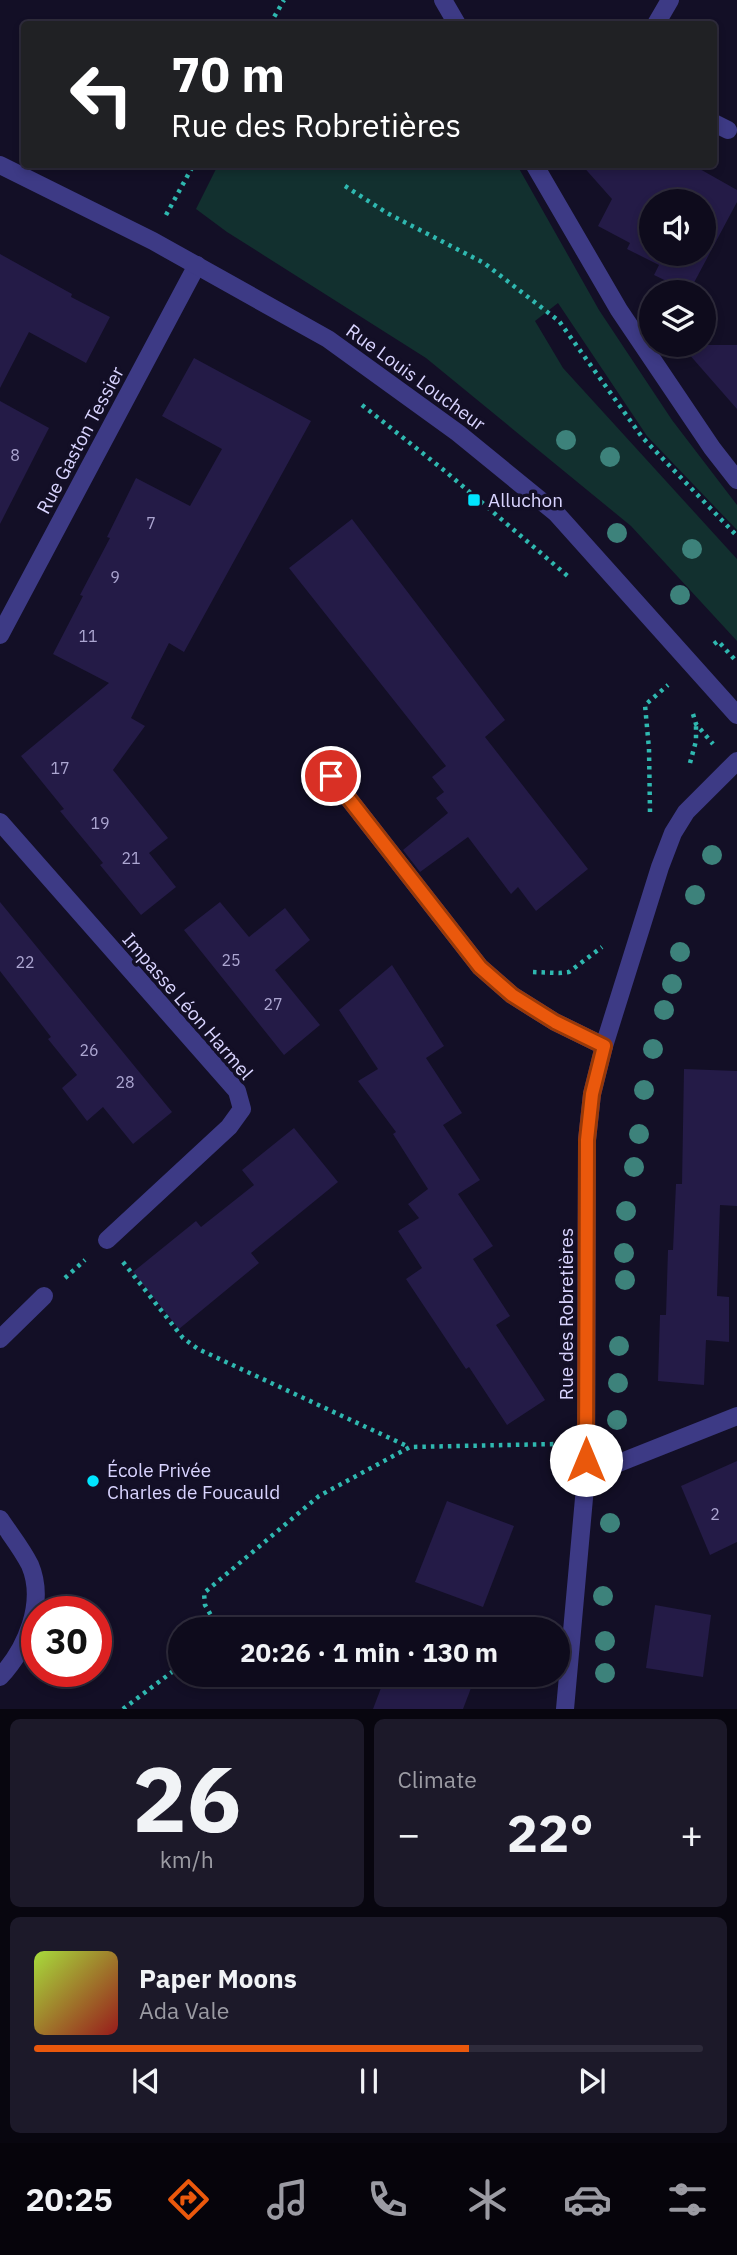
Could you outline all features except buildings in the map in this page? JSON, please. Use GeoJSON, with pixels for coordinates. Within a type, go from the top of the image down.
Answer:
{"type":"FeatureCollection","features":[{"type":"Feature","properties":{"kind":"street"},"geometry":{"type":"LineString","coordinates":[[443,0],[455,21]]}},
{"type":"Feature","properties":{"kind":"street"},"geometry":{"type":"LineString","coordinates":[[658,21],[670,0]]}},
{"type":"Feature","properties":{"kind":"street","name":"Rue Louis Loucheur"},"geometry":{"type":"LineString","coordinates":[[0,165],[153,241],[328,339],[458,432],[556,513],[737,715]]}},
{"type":"Feature","properties":{"kind":"street"},"geometry":{"type":"LineString","coordinates":[[536,168],[619,310],[712,449],[737,480]]}},
{"type":"Feature","properties":{"kind":"street","name":"Rue Gaston Tessier"},"geometry":{"type":"LineString","coordinates":[[0,635],[197,265]]}},
{"type":"Feature","properties":{"kind":"street","name":"Rue des Robretières"},"geometry":{"type":"LineString","coordinates":[[565,1709],[586,1476],[587,1140],[592,1094],[604,1046],[673,833],[686,812],[734,763]]}},
{"type":"Feature","properties":{"kind":"street"},"geometry":{"type":"LineString","coordinates":[[331,776],[480,967],[512,995],[555,1022],[604,1046]]}},
{"type":"Feature","properties":{"kind":"street","name":"Impasse Léon Harmel"},"geometry":{"type":"LineString","coordinates":[[0,822],[237,1091],[242,1109],[229,1127],[107,1240]]}},
{"type":"Feature","properties":{"kind":"street"},"geometry":{"type":"LineString","coordinates":[[0,1339],[44,1296]]}},
{"type":"Feature","properties":{"kind":"street"},"geometry":{"type":"LineString","coordinates":[[586,1476],[737,1416]]}},
{"type":"Feature","properties":{"kind":"street"},"geometry":{"type":"LineString","coordinates":[[0,1519],[18,1543],[31,1567],[36,1593],[32,1619],[23,1646],[0,1677]]}},
{"type":"Feature","properties":{"kind":"path"},"geometry":{"type":"LineString","coordinates":[[272,21],[284,0]]}},
{"type":"Feature","properties":{"kind":"path"},"geometry":{"type":"LineString","coordinates":[[153,241],[192,168]]}},
{"type":"Feature","properties":{"kind":"path"},"geometry":{"type":"LineString","coordinates":[[345,186],[387,213],[484,263],[559,321],[642,437],[737,536]]}},
{"type":"Feature","properties":{"kind":"path"},"geometry":{"type":"LineString","coordinates":[[358,401],[445,471],[572,580]]}},
{"type":"Feature","properties":{"kind":"path"},"geometry":{"type":"LineString","coordinates":[[651,818],[645,705],[671,682],[676,688]]}},
{"type":"Feature","properties":{"kind":"path"},"geometry":{"type":"LineString","coordinates":[[691,708],[696,724],[734,763]]}},
{"type":"Feature","properties":{"kind":"path"},"geometry":{"type":"LineString","coordinates":[[512,995],[531,972],[569,972],[594,955],[608,941]]}},
{"type":"Feature","properties":{"kind":"path"},"geometry":{"type":"LineString","coordinates":[[44,1296],[107,1240],[183,1338],[198,1349],[410,1447],[586,1445]]}},
{"type":"Feature","properties":{"kind":"path"},"geometry":{"type":"LineString","coordinates":[[212,1617],[205,1605],[204,1592],[319,1496],[410,1447]]}},
{"type":"Feature","properties":{"kind":"path"},"geometry":{"type":"LineString","coordinates":[[123,1709],[168,1675]]}},
{"type":"Feature","properties":{"kind":"green space"},"geometry":{"type":"Polygon","coordinates":[[[216,168],[519,168],[599,310],[672,420],[737,505],[737,530],[647,436],[558,303],[535,321],[563,368],[737,559],[737,641],[631,526],[426,358],[227,232],[196,209],[216,168]]]}},
{"type":"Feature","properties":{"kind":"place","name":"Alluchon"},"geometry":{"type":"Point","coordinates":[474,500]}},
{"type":"Feature","properties":{"kind":"place","name":"École Privée Charles de Foucauld"},"geometry":{"type":"Point","coordinates":[93,1481]}},
{"type":"Feature","properties":{"kind":"route"},"geometry":{"type":"LineString","coordinates":[[331,776],[480,967],[512,995],[555,1022],[604,1046],[592,1094],[587,1140],[586,1460]]}}]}
